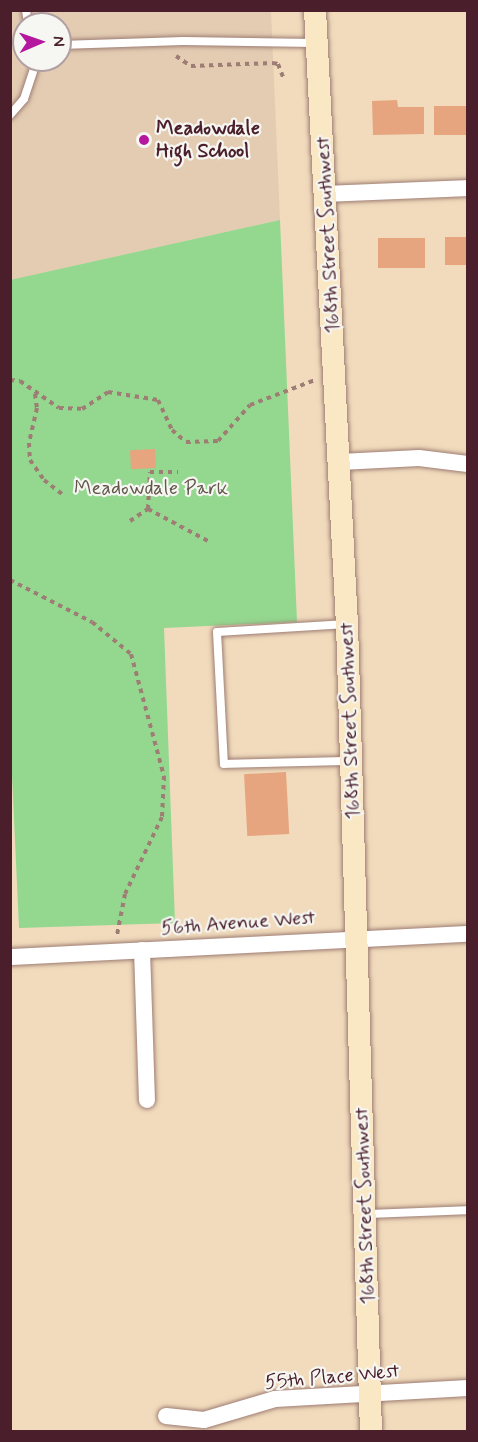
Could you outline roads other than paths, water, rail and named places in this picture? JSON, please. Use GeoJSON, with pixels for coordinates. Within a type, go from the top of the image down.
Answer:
{"type":"FeatureCollection","features":[{"type":"Feature","properties":{"kind":"main road","name":"168th Street Southwest"},"geometry":{"type":"LineString","coordinates":[[315,10],[336,372],[347,624],[371,1431]]}},
{"type":"Feature","properties":{"kind":"street"},"geometry":{"type":"LineString","coordinates":[[326,194],[468,188]]}},
{"type":"Feature","properties":{"kind":"street"},"geometry":{"type":"LineString","coordinates":[[340,462],[419,458],[468,464]]}},
{"type":"Feature","properties":{"kind":"street","name":"56th Avenue West"},"geometry":{"type":"LineString","coordinates":[[10,957],[358,937],[468,934]]}},
{"type":"Feature","properties":{"kind":"street"},"geometry":{"type":"LineString","coordinates":[[142,950],[147,1100]]}},
{"type":"Feature","properties":{"kind":"street","name":"55th Place West"},"geometry":{"type":"LineString","coordinates":[[166,1416],[204,1420],[275,1400],[468,1388]]}},
{"type":"Feature","properties":{"kind":"lane"},"geometry":{"type":"LineString","coordinates":[[72,45],[183,41],[316,43]]}},
{"type":"Feature","properties":{"kind":"lane"},"geometry":{"type":"LineString","coordinates":[[10,115],[24,99],[33,72]]}},
{"type":"Feature","properties":{"kind":"lane"},"geometry":{"type":"LineString","coordinates":[[347,624],[217,632],[224,764],[352,761]]}},
{"type":"Feature","properties":{"kind":"lane"},"geometry":{"type":"LineString","coordinates":[[366,1214],[468,1210]]}},
{"type":"Feature","properties":{"kind":"place","name":"Meadowdale High School"},"geometry":{"type":"Point","coordinates":[144,140]}},
{"type":"Feature","properties":{"kind":"park label","name":"Meadowdale Park"},"geometry":{"type":"Point","coordinates":[151,488]}}]}
